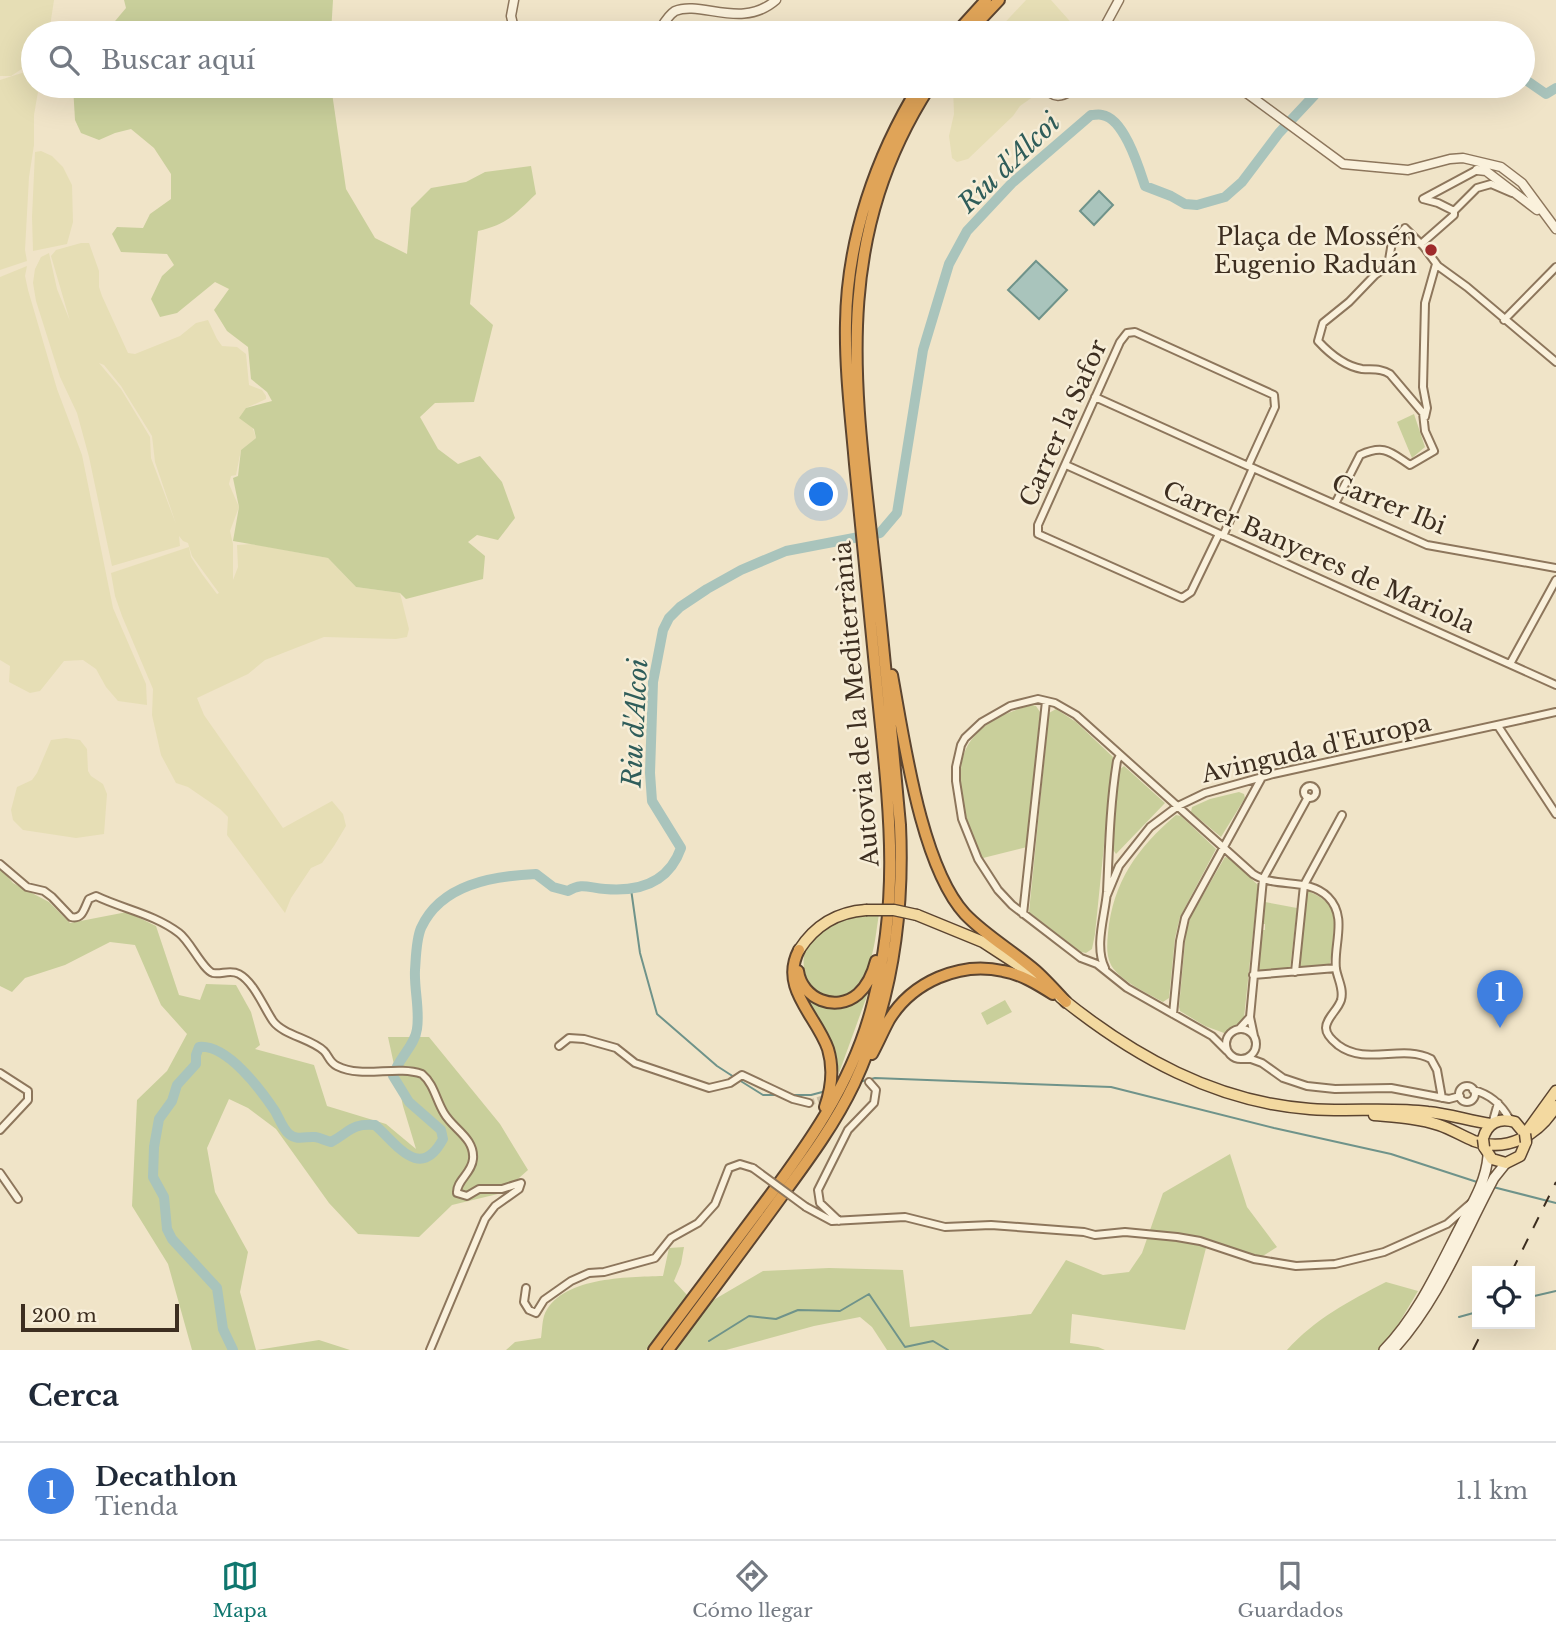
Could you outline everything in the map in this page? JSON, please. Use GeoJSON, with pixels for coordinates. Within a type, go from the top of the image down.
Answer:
{"type":"FeatureCollection","features":[{"type":"Feature","properties":{"kind":"highway"},"geometry":{"type":"LineString","coordinates":[[967,21],[986,0]]}},
{"type":"Feature","properties":{"kind":"highway"},"geometry":{"type":"LineString","coordinates":[[979,21],[999,0]]}},
{"type":"Feature","properties":{"kind":"highway","name":"Autovia de la Mediterrània"},"geometry":{"type":"LineString","coordinates":[[668,1350],[833,1103],[858,1051],[873,1006],[888,925],[892,861],[882,656],[884,612],[877,587],[857,395],[853,292],[856,240],[870,190],[893,132],[912,98]]}},
{"type":"Feature","properties":{"kind":"highway","name":"Autovia de la Mediterrània"},"geometry":{"type":"LineString","coordinates":[[654,1350],[705,1291],[821,1142],[854,1083],[875,1030],[885,995],[900,902],[900,825],[882,656],[848,402],[845,323],[883,181],[903,133],[923,98]]}},
{"type":"Feature","properties":{"kind":"highway"},"geometry":{"type":"LineString","coordinates":[[882,656],[927,835],[942,878],[964,912],[980,928],[1037,972],[1066,1002]]}},
{"type":"Feature","properties":{"kind":"highway"},"geometry":{"type":"LineString","coordinates":[[799,950],[797,967],[807,991],[813,997],[828,1003],[847,1001],[860,992],[873,972],[888,925]]}},
{"type":"Feature","properties":{"kind":"highway"},"geometry":{"type":"LineString","coordinates":[[799,950],[794,966],[796,990],[822,1037],[831,1062],[832,1076],[826,1103],[805,1147]]}},
{"type":"Feature","properties":{"kind":"highway"},"geometry":{"type":"LineString","coordinates":[[854,1083],[864,1071],[898,1008],[919,989],[946,975],[974,968],[1005,971],[1028,979],[1066,1002]]}},
{"type":"Feature","properties":{"kind":"main road"},"geometry":{"type":"LineString","coordinates":[[799,950],[808,936],[823,923],[846,913],[894,910],[951,927],[983,943],[1029,971],[1066,1002],[1153,1061],[1193,1082],[1247,1100],[1423,1121],[1476,1142],[1496,1145],[1511,1143],[1528,1136],[1547,1120],[1556,1105]]}},
{"type":"Feature","properties":{"kind":"main road"},"geometry":{"type":"LineString","coordinates":[[1315,1110],[1418,1111],[1492,1124],[1501,1120],[1512,1121],[1529,1114],[1556,1082]]}},
{"type":"Feature","properties":{"kind":"main road"},"geometry":{"type":"LineString","coordinates":[[1394,1350],[1429,1302],[1494,1178],[1506,1163],[1520,1156],[1525,1138],[1556,1091]]}},
{"type":"Feature","properties":{"kind":"main road"},"geometry":{"type":"LineString","coordinates":[[1468,1121],[1496,1161],[1506,1163]]}},
{"type":"Feature","properties":{"kind":"main road"},"geometry":{"type":"LineString","coordinates":[[1512,1121],[1525,1138]]}},
{"type":"Feature","properties":{"kind":"main road"},"geometry":{"type":"LineString","coordinates":[[1384,1350],[1414,1313],[1486,1175],[1485,1145],[1492,1124]]}},
{"type":"Feature","properties":{"kind":"street"},"geometry":{"type":"LineString","coordinates":[[512,21],[514,0]]}},
{"type":"Feature","properties":{"kind":"street"},"geometry":{"type":"LineString","coordinates":[[666,21],[683,6],[696,4],[747,12],[761,9],[776,0]]}},
{"type":"Feature","properties":{"kind":"street"},"geometry":{"type":"LineString","coordinates":[[1108,21],[1119,0]]}},
{"type":"Feature","properties":{"kind":"street"},"geometry":{"type":"LineString","coordinates":[[1253,98],[1336,161],[1350,166],[1408,170],[1463,158],[1489,163],[1506,170],[1518,179],[1556,229]]}},
{"type":"Feature","properties":{"kind":"street"},"geometry":{"type":"LineString","coordinates":[[1454,211],[1438,202],[1423,199],[1477,170],[1486,171],[1542,212]]}},
{"type":"Feature","properties":{"kind":"street"},"geometry":{"type":"LineString","coordinates":[[1421,244],[1454,215],[1454,211],[1477,188],[1491,184],[1523,198]]}},
{"type":"Feature","properties":{"kind":"street"},"geometry":{"type":"LineString","coordinates":[[1425,419],[1390,374],[1383,370],[1352,366],[1331,354],[1318,341],[1323,323],[1388,266],[1392,242],[1405,228],[1436,264],[1556,362]]}},
{"type":"Feature","properties":{"kind":"street"},"geometry":{"type":"LineString","coordinates":[[1335,504],[1360,455],[1376,449],[1387,450],[1410,465],[1434,451],[1425,432],[1427,408],[1423,387],[1425,300],[1436,264]]}},
{"type":"Feature","properties":{"kind":"street"},"geometry":{"type":"LineString","coordinates":[[1504,320],[1556,267]]}},
{"type":"Feature","properties":{"kind":"street","name":"Carrer la Safor"},"geometry":{"type":"LineString","coordinates":[[1221,535],[1191,592],[1186,597],[1178,597],[1038,534],[1038,525],[1124,336],[1131,332],[1274,395],[1276,402],[1251,467]]}},
{"type":"Feature","properties":{"kind":"street","name":"Carrer Ibi"},"geometry":{"type":"LineString","coordinates":[[1095,397],[1427,545],[1556,568]]}},
{"type":"Feature","properties":{"kind":"street","name":"Carrer Banyeres de Mariola"},"geometry":{"type":"LineString","coordinates":[[1066,465],[1556,685]]}},
{"type":"Feature","properties":{"kind":"street"},"geometry":{"type":"LineString","coordinates":[[1221,535],[1251,467]]}},
{"type":"Feature","properties":{"kind":"street"},"geometry":{"type":"LineString","coordinates":[[1510,664],[1556,580]]}},
{"type":"Feature","properties":{"kind":"street"},"geometry":{"type":"LineString","coordinates":[[1443,1098],[1437,1070],[1431,1059],[1407,1054],[1362,1054],[1346,1050],[1334,1041],[1326,1029],[1326,1024],[1341,1001],[1342,989],[1336,968],[1339,924],[1334,904],[1322,892],[1304,885],[1263,879],[1223,849],[1178,806],[1065,708],[1038,699],[1019,703],[990,716],[965,738],[956,767],[958,800],[969,839],[986,874],[1012,905],[1081,958],[1097,964],[1120,983],[1212,1036],[1232,1057],[1262,1063],[1283,1078],[1307,1086],[1335,1089],[1391,1088],[1443,1098],[1455,1099],[1460,1096],[1462,1087],[1467,1086],[1474,1093],[1490,1097],[1498,1103],[1512,1121]]}},
{"type":"Feature","properties":{"kind":"street"},"geometry":{"type":"LineString","coordinates":[[1023,914],[1046,701]]}},
{"type":"Feature","properties":{"kind":"street","name":"Avinguda d'Europa"},"geometry":{"type":"LineString","coordinates":[[1107,895],[1119,866],[1139,838],[1178,806],[1205,793],[1556,712]]}},
{"type":"Feature","properties":{"kind":"street"},"geometry":{"type":"LineString","coordinates":[[1498,726],[1556,814]]}},
{"type":"Feature","properties":{"kind":"street"},"geometry":{"type":"LineString","coordinates":[[1108,973],[1101,955],[1110,820],[1120,755]]}},
{"type":"Feature","properties":{"kind":"street"},"geometry":{"type":"LineString","coordinates":[[1173,1014],[1183,925],[1188,911],[1261,779]]}},
{"type":"Feature","properties":{"kind":"street"},"geometry":{"type":"LineString","coordinates":[[1262,1063],[1250,1017],[1263,879],[1308,797]]}},
{"type":"Feature","properties":{"kind":"street"},"geometry":{"type":"LineString","coordinates":[[1295,972],[1304,885],[1342,815]]}},
{"type":"Feature","properties":{"kind":"street"},"geometry":{"type":"LineString","coordinates":[[0,864],[27,887],[44,891],[71,917],[82,915],[89,899],[96,896],[109,903],[129,907],[174,930],[193,947],[214,974],[233,972],[242,975],[266,1006],[274,1023],[324,1051],[334,1064],[344,1069],[416,1072],[426,1077],[444,1114],[471,1144],[473,1151],[472,1167],[457,1186],[457,1193],[467,1196],[479,1189],[502,1189],[519,1182],[522,1184],[495,1206],[485,1219],[430,1350]]}},
{"type":"Feature","properties":{"kind":"street"},"geometry":{"type":"LineString","coordinates":[[1254,975],[1336,968]]}},
{"type":"Feature","properties":{"kind":"street"},"geometry":{"type":"LineString","coordinates":[[1227,1051],[1227,1039],[1245,1025],[1250,1017]]}},
{"type":"Feature","properties":{"kind":"street"},"geometry":{"type":"LineString","coordinates":[[1212,1036],[1249,1031],[1256,1041],[1252,1056],[1245,1059]]}},
{"type":"Feature","properties":{"kind":"street"},"geometry":{"type":"LineString","coordinates":[[559,1046],[569,1038],[579,1038],[616,1048],[635,1063],[709,1088],[722,1086],[742,1075],[793,1099],[809,1103]]}},
{"type":"Feature","properties":{"kind":"street"},"geometry":{"type":"LineString","coordinates":[[0,1073],[27,1091],[28,1100],[0,1130]]}},
{"type":"Feature","properties":{"kind":"street"},"geometry":{"type":"LineString","coordinates":[[839,1220],[820,1203],[818,1190],[848,1130],[874,1103],[876,1090],[869,1082]]}},
{"type":"Feature","properties":{"kind":"street"},"geometry":{"type":"LineString","coordinates":[[1460,1096],[1468,1101],[1474,1093]]}},
{"type":"Feature","properties":{"kind":"street"},"geometry":{"type":"LineString","coordinates":[[1492,1124],[1498,1103]]}},
{"type":"Feature","properties":{"kind":"street"},"geometry":{"type":"LineString","coordinates":[[526,1288],[524,1302],[529,1310],[536,1313],[544,1300],[571,1281],[589,1273],[604,1272],[656,1258],[671,1238],[698,1223],[715,1204],[729,1168],[740,1164],[753,1168],[806,1207],[832,1221],[905,1217],[945,1227],[991,1225],[1095,1235],[1125,1232],[1177,1237],[1200,1241],[1254,1259],[1296,1266],[1335,1264],[1384,1252],[1447,1224],[1473,1202]]}},
{"type":"Feature","properties":{"kind":"street"},"geometry":{"type":"LineString","coordinates":[[0,1173],[18,1199]]}},
{"type":"Feature","properties":{"kind":"shaded area"},"geometry":{"type":"Polygon","coordinates":[[[0,0],[54,0],[51,21],[21,21],[21,70],[11,76],[0,76],[0,0]]]}},
{"type":"Feature","properties":{"kind":"shaded area"},"geometry":{"type":"Polygon","coordinates":[[[1026,0],[1051,0],[1070,21],[1006,21],[1026,0]]]}},
{"type":"Feature","properties":{"kind":"shaded area"},"geometry":{"type":"Polygon","coordinates":[[[21,73],[21,98],[37,98],[29,177],[25,250],[27,261],[0,270],[0,80],[21,73]]]}},
{"type":"Feature","properties":{"kind":"shaded area"},"geometry":{"type":"Polygon","coordinates":[[[953,98],[1031,98],[968,159],[957,162],[952,158],[949,136],[954,114],[953,98]]]}},
{"type":"Feature","properties":{"kind":"shaded area"},"geometry":{"type":"Polygon","coordinates":[[[41,151],[52,156],[63,167],[72,185],[73,222],[67,244],[33,251],[35,152],[41,151]]]}},
{"type":"Feature","properties":{"kind":"shaded area"},"geometry":{"type":"Polygon","coordinates":[[[89,243],[99,271],[102,296],[128,353],[135,354],[180,336],[196,323],[208,320],[222,346],[237,347],[246,354],[249,385],[262,390],[266,399],[246,408],[256,438],[241,450],[236,475],[231,476],[229,484],[239,507],[230,531],[233,544],[233,580],[238,567],[237,545],[252,544],[328,558],[356,587],[400,593],[409,629],[407,637],[324,637],[265,660],[248,674],[197,698],[204,715],[283,828],[332,801],[343,814],[346,826],[322,863],[311,868],[291,898],[285,913],[227,835],[228,817],[188,787],[176,783],[161,755],[152,715],[153,689],[122,616],[111,573],[189,547],[191,557],[202,574],[217,594],[219,593],[192,556],[188,543],[179,536],[180,546],[112,566],[77,413],[60,377],[36,301],[33,283],[35,269],[41,257],[49,253],[57,289],[70,321],[51,256],[56,250],[89,243]],[[99,363],[121,389],[150,437],[151,458],[176,524],[155,462],[152,436],[121,386],[104,365],[99,363]]]}},
{"type":"Feature","properties":{"kind":"shaded area"},"geometry":{"type":"Polygon","coordinates":[[[27,266],[25,276],[28,290],[57,389],[82,455],[113,608],[146,684],[147,705],[118,701],[96,669],[83,660],[64,661],[40,691],[30,693],[9,682],[10,666],[0,660],[0,277],[27,266]]]}},
{"type":"Feature","properties":{"kind":"shaded area"},"geometry":{"type":"Polygon","coordinates":[[[51,740],[80,740],[87,749],[88,771],[103,784],[107,794],[104,834],[76,838],[23,830],[13,820],[11,810],[17,787],[32,780],[51,740]]]}},
{"type":"Feature","properties":{"kind":"green space"},"geometry":{"type":"Polygon","coordinates":[[[124,0],[333,0],[332,21],[115,21],[126,8],[124,0]]]}},
{"type":"Feature","properties":{"kind":"green space"},"geometry":{"type":"Polygon","coordinates":[[[74,98],[333,98],[346,189],[375,238],[407,254],[411,208],[431,188],[466,182],[485,172],[531,166],[536,194],[504,222],[478,231],[470,304],[493,325],[474,402],[435,403],[420,417],[438,449],[458,464],[480,456],[502,482],[515,518],[498,540],[477,535],[468,542],[485,556],[483,579],[406,599],[400,593],[356,587],[328,558],[233,541],[239,507],[233,478],[238,476],[241,450],[256,438],[254,429],[239,418],[246,408],[272,401],[267,392],[251,379],[248,347],[227,331],[214,310],[229,289],[215,282],[177,313],[160,317],[151,299],[162,276],[174,265],[167,254],[121,252],[112,234],[117,227],[143,228],[150,214],[171,199],[171,174],[154,148],[131,129],[99,140],[81,133],[75,120],[74,98]]]}},
{"type":"Feature","properties":{"kind":"green space"},"geometry":{"type":"Polygon","coordinates":[[[1414,414],[1425,447],[1412,458],[1397,422],[1414,414]]]}},
{"type":"Feature","properties":{"kind":"green space"},"geometry":{"type":"Polygon","coordinates":[[[1032,705],[1040,712],[1027,847],[983,858],[971,831],[962,799],[961,766],[965,752],[978,732],[992,721],[1032,705]]]}},
{"type":"Feature","properties":{"kind":"green space"},"geometry":{"type":"Polygon","coordinates":[[[1056,709],[1076,722],[1113,757],[1095,934],[1092,949],[1086,953],[1081,952],[1029,912],[1049,713],[1056,709]]]}},
{"type":"Feature","properties":{"kind":"green space"},"geometry":{"type":"Polygon","coordinates":[[[1124,766],[1165,803],[1116,854],[1112,848],[1119,770],[1124,766]]]}},
{"type":"Feature","properties":{"kind":"green space"},"geometry":{"type":"Polygon","coordinates":[[[1239,792],[1244,794],[1245,798],[1221,837],[1191,812],[1192,807],[1210,799],[1239,792]]]}},
{"type":"Feature","properties":{"kind":"green space"},"geometry":{"type":"Polygon","coordinates":[[[1176,815],[1181,816],[1216,849],[1180,917],[1175,938],[1169,998],[1163,1002],[1134,986],[1115,971],[1108,957],[1107,941],[1115,898],[1129,867],[1150,840],[1176,815]]]}},
{"type":"Feature","properties":{"kind":"green space"},"geometry":{"type":"Polygon","coordinates":[[[1225,857],[1258,885],[1243,1023],[1224,1033],[1205,1026],[1180,1011],[1179,1007],[1186,931],[1191,916],[1225,857]]]}},
{"type":"Feature","properties":{"kind":"green space"},"geometry":{"type":"Polygon","coordinates":[[[0,868],[13,883],[49,902],[70,923],[127,912],[156,926],[179,995],[200,1000],[206,984],[236,985],[251,1012],[260,1045],[255,1049],[314,1065],[327,1106],[386,1124],[416,1149],[403,1106],[388,1037],[429,1037],[500,1124],[528,1170],[502,1193],[452,1205],[419,1237],[358,1234],[329,1203],[276,1129],[248,1108],[229,1099],[207,1148],[215,1192],[248,1252],[240,1292],[256,1350],[192,1350],[168,1264],[132,1206],[137,1100],[167,1071],[187,1034],[161,1005],[135,945],[110,942],[65,965],[25,978],[12,992],[0,986],[0,868]]]}},
{"type":"Feature","properties":{"kind":"green space"},"geometry":{"type":"Polygon","coordinates":[[[1308,891],[1323,899],[1331,908],[1334,920],[1332,948],[1329,966],[1301,969],[1298,967],[1308,891]]]}},
{"type":"Feature","properties":{"kind":"green space"},"geometry":{"type":"Polygon","coordinates":[[[1265,902],[1297,908],[1290,969],[1262,972],[1259,969],[1262,930],[1265,930],[1265,902]]]}},
{"type":"Feature","properties":{"kind":"green space"},"geometry":{"type":"Polygon","coordinates":[[[865,913],[879,914],[868,966],[855,988],[840,997],[825,997],[813,988],[805,974],[804,957],[811,939],[833,921],[865,913]]]}},
{"type":"Feature","properties":{"kind":"green space"},"geometry":{"type":"Polygon","coordinates":[[[868,993],[839,1073],[824,1027],[820,1027],[803,996],[819,1006],[836,1009],[852,1004],[868,993]]]}},
{"type":"Feature","properties":{"kind":"green space"},"geometry":{"type":"Polygon","coordinates":[[[1005,1000],[1012,1012],[987,1025],[981,1013],[1005,1000]]]}},
{"type":"Feature","properties":{"kind":"green space"},"geometry":{"type":"Polygon","coordinates":[[[1230,1154],[1247,1207],[1277,1247],[1258,1259],[1206,1248],[1185,1330],[1072,1314],[1070,1343],[1105,1350],[887,1350],[872,1327],[860,1317],[814,1326],[726,1350],[675,1350],[710,1302],[763,1271],[829,1268],[903,1270],[910,1327],[1031,1314],[1066,1260],[1103,1275],[1129,1272],[1142,1253],[1163,1193],[1230,1154]]]}},
{"type":"Feature","properties":{"kind":"green space"},"geometry":{"type":"Polygon","coordinates":[[[684,1247],[674,1281],[688,1296],[646,1350],[506,1350],[515,1342],[541,1338],[544,1316],[552,1303],[564,1293],[596,1282],[663,1276],[669,1248],[684,1247]]]}},
{"type":"Feature","properties":{"kind":"green space"},"geometry":{"type":"Polygon","coordinates":[[[1386,1282],[1418,1291],[1383,1350],[1287,1350],[1321,1320],[1386,1282]]]}},
{"type":"Feature","properties":{"kind":"green space"},"geometry":{"type":"Polygon","coordinates":[[[319,1340],[350,1350],[257,1350],[319,1340]]]}},
{"type":"Feature","properties":{"kind":"water"},"geometry":{"type":"Polygon","coordinates":[[[1099,191],[1113,205],[1094,225],[1080,211],[1099,191]]]}},
{"type":"Feature","properties":{"kind":"water"},"geometry":{"type":"Polygon","coordinates":[[[1036,261],[1067,290],[1039,319],[1008,290],[1036,261]]]}},
{"type":"Feature","properties":{"kind":"waterway","name":"Riu d'Alcoi"},"geometry":{"type":"LineString","coordinates":[[1535,86],[1546,94],[1556,88]]}},
{"type":"Feature","properties":{"kind":"waterway","name":"Riu d'Alcoi"},"geometry":{"type":"LineString","coordinates":[[233,1350],[223,1329],[217,1288],[172,1239],[167,1229],[164,1197],[153,1177],[159,1119],[172,1101],[177,1085],[196,1064],[199,1047],[210,1048],[232,1060],[261,1092],[292,1136],[315,1137],[331,1142],[356,1127],[375,1125],[409,1155],[426,1158],[434,1152],[443,1139],[441,1130],[409,1102],[393,1076],[416,1035],[418,1014],[415,970],[421,928],[441,901],[455,892],[486,880],[536,874],[553,887],[568,891],[582,886],[630,889],[652,882],[669,869],[681,848],[652,801],[650,773],[653,682],[663,630],[669,618],[680,607],[741,570],[786,551],[880,533],[897,513],[923,350],[949,264],[967,231],[1012,183],[1091,115],[1110,118],[1124,134],[1145,186],[1185,204],[1197,205],[1225,197],[1242,182],[1279,133],[1312,98]]}},
{"type":"Feature","properties":{"kind":"waterway"},"geometry":{"type":"LineString","coordinates":[[631,889],[640,953],[657,1014],[717,1066],[734,1077]]}},
{"type":"Feature","properties":{"kind":"waterway"},"geometry":{"type":"LineString","coordinates":[[859,1082],[875,1078],[1111,1087],[1391,1154],[1477,1182]]}},
{"type":"Feature","properties":{"kind":"waterway"},"geometry":{"type":"LineString","coordinates":[[739,1080],[763,1095],[778,1095]]}},
{"type":"Feature","properties":{"kind":"waterway"},"geometry":{"type":"LineString","coordinates":[[790,1095],[811,1095],[826,1091]]}},
{"type":"Feature","properties":{"kind":"waterway"},"geometry":{"type":"LineString","coordinates":[[1493,1187],[1556,1203]]}},
{"type":"Feature","properties":{"kind":"waterway"},"geometry":{"type":"LineString","coordinates":[[1535,1296],[1556,1291]]}},
{"type":"Feature","properties":{"kind":"waterway"},"geometry":{"type":"LineString","coordinates":[[709,1341],[749,1316],[776,1319],[798,1310],[840,1311],[869,1294],[905,1347],[933,1341],[948,1350]]}},
{"type":"Feature","properties":{"kind":"waterway"},"geometry":{"type":"LineString","coordinates":[[1459,1317],[1472,1313]]}},
{"type":"Feature","properties":{"kind":"tunnel"},"geometry":{"type":"LineString","coordinates":[[809,1103],[827,1097]]}},
{"type":"Feature","properties":{"kind":"railway"},"geometry":{"type":"LineString","coordinates":[[1514,1266],[1556,1182]]}},
{"type":"Feature","properties":{"kind":"railway"},"geometry":{"type":"LineString","coordinates":[[1473,1350],[1484,1329]]}},
{"type":"Feature","properties":{"kind":"place","name":"Plaça de Mossén Eugenio Raduán"},"geometry":{"type":"Point","coordinates":[1431,250]}},
{"type":"Feature","properties":{"kind":"place","name":"Decathlon"},"geometry":{"type":"Point","coordinates":[1500,1028]}}]}
